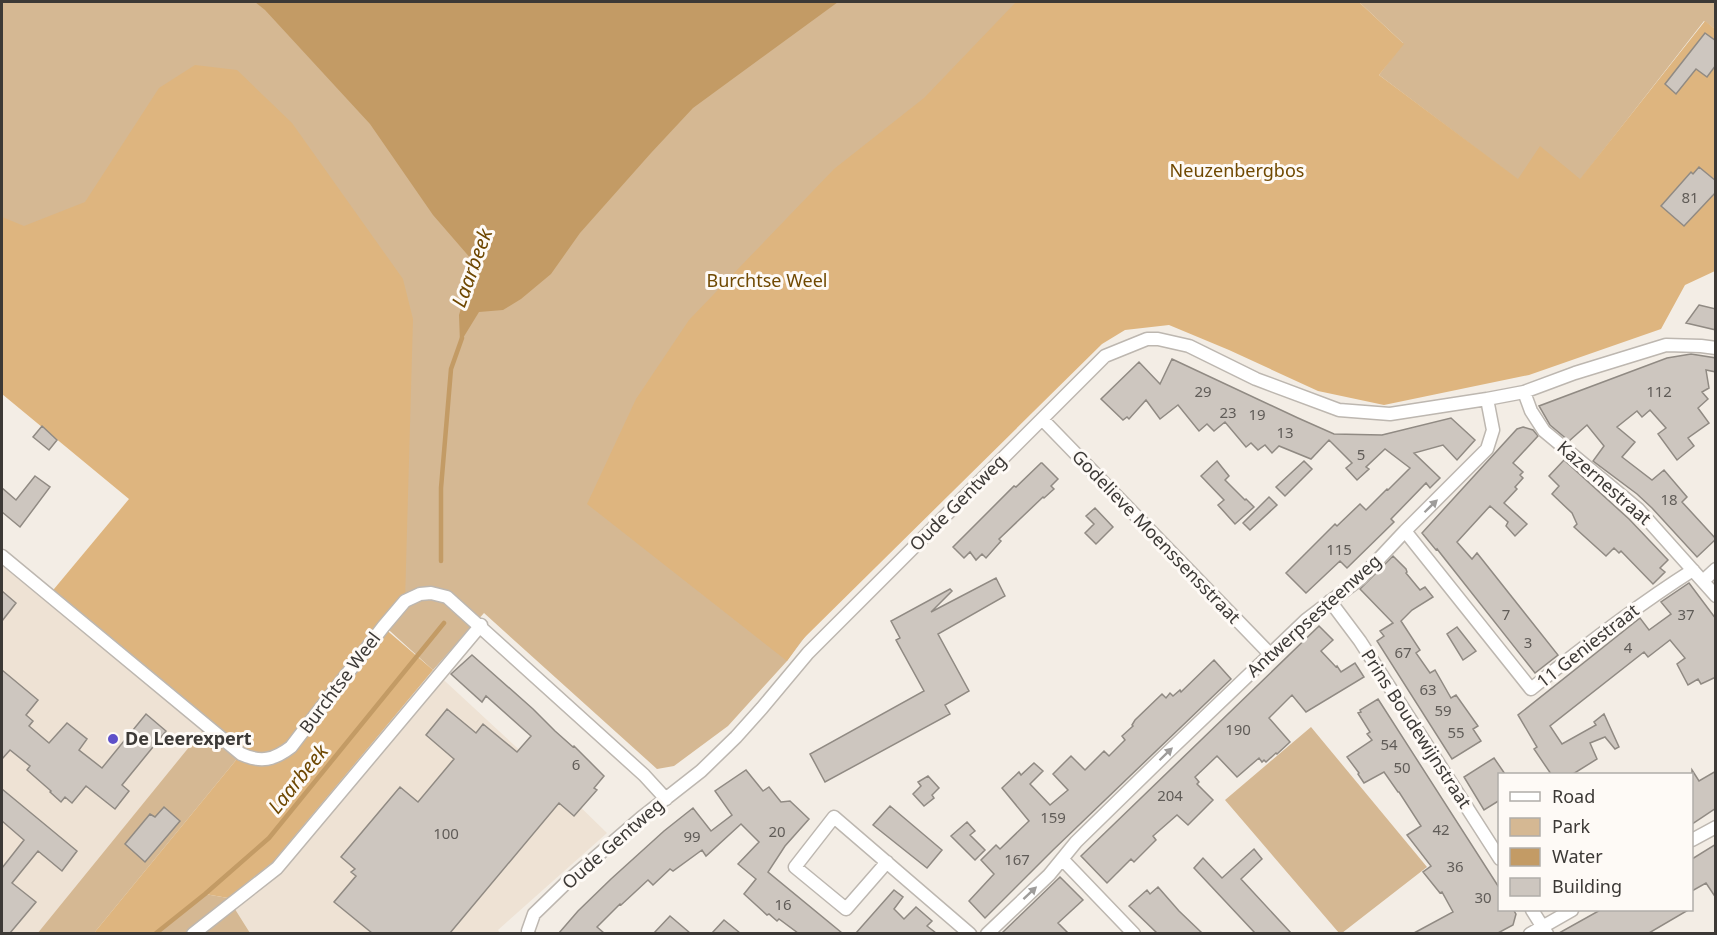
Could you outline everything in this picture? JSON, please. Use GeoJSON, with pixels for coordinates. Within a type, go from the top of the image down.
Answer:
{"type":"FeatureCollection","features":[{"type":"Feature","properties":{"kind":"street","name":"Oude Gentweg"},"geometry":{"type":"LineString","coordinates":[[529,932],[534,914],[569,880],[701,771],[736,737],[808,653],[1105,356],[1147,339],[1158,339],[1189,346],[1256,379],[1339,410],[1390,414],[1487,399]]}},
{"type":"Feature","properties":{"kind":"street"},"geometry":{"type":"LineString","coordinates":[[1487,399],[1524,392],[1575,373],[1666,345],[1701,345],[1716,348]]}},
{"type":"Feature","properties":{"kind":"street","name":"Kazernestraat"},"geometry":{"type":"LineString","coordinates":[[1524,392],[1531,411],[1544,431],[1638,509],[1716,596]]}},
{"type":"Feature","properties":{"kind":"street","name":"Antwerpsesteenweg"},"geometry":{"type":"LineString","coordinates":[[987,933],[1049,875],[1076,842],[1270,654],[1306,620],[1361,578],[1487,449],[1493,430],[1487,399]]}},
{"type":"Feature","properties":{"kind":"street","name":"Godelieve Moenssensstraat"},"geometry":{"type":"LineString","coordinates":[[1042,419],[1270,654]]}},
{"type":"Feature","properties":{"kind":"street","name":"11 Geniestraat"},"geometry":{"type":"LineString","coordinates":[[1405,531],[1531,689],[1577,652],[1692,570]]}},
{"type":"Feature","properties":{"kind":"street","name":"Burchtse Weel"},"geometry":{"type":"LineString","coordinates":[[2,556],[241,754],[254,759],[270,758],[291,747],[383,627],[405,602],[420,594],[431,593],[447,597],[644,775],[666,799]]}},
{"type":"Feature","properties":{"kind":"street"},"geometry":{"type":"LineString","coordinates":[[1703,581],[1716,569]]}},
{"type":"Feature","properties":{"kind":"street","name":"Prins Boudewijnstraat"},"geometry":{"type":"LineString","coordinates":[[1330,601],[1360,641],[1498,856]]}},
{"type":"Feature","properties":{"kind":"street"},"geometry":{"type":"LineString","coordinates":[[193,933],[277,868],[481,626]]}},
{"type":"Feature","properties":{"kind":"street"},"geometry":{"type":"LineString","coordinates":[[887,862],[846,909],[795,867],[834,817],[887,862],[970,933]]}},
{"type":"Feature","properties":{"kind":"street"},"geometry":{"type":"LineString","coordinates":[[1693,839],[1716,827]]}},
{"type":"Feature","properties":{"kind":"street"},"geometry":{"type":"LineString","coordinates":[[1062,859],[1134,933]]}},
{"type":"Feature","properties":{"kind":"street"},"geometry":{"type":"LineString","coordinates":[[1533,911],[1545,930]]}},
{"type":"Feature","properties":{"kind":"street"},"geometry":{"type":"LineString","coordinates":[[1530,933],[1545,930],[1569,911]]}},
{"type":"Feature","properties":{"kind":"shaded area","name":"De Leerexpert"},"geometry":{"type":"Polygon","coordinates":[[[2,556],[241,754],[94,933],[2,933],[2,556]]]}},
{"type":"Feature","properties":{"kind":"shaded area"},"geometry":{"type":"Polygon","coordinates":[[[433,670],[607,833],[498,930],[500,933],[250,933],[228,898],[273,862],[433,670]]]}},
{"type":"Feature","properties":{"kind":"green space","name":"Burchtse Weel"},"geometry":{"type":"Polygon","coordinates":[[[2,2],[1278,2],[787,661],[728,726],[674,766],[657,769],[484,613],[433,670],[2,280],[2,2]]]}},
{"type":"Feature","properties":{"kind":"green space","name":"Neuzenbergbos"},"geometry":{"type":"Polygon","coordinates":[[[1016,2],[1359,2],[1404,44],[1379,75],[1518,179],[1540,146],[1580,179],[1705,21],[1715,29],[1715,271],[1685,285],[1661,329],[1529,375],[1384,405],[1318,391],[1169,325],[1125,330],[1102,344],[801,641],[787,661],[587,504],[636,399],[689,320],[834,169],[924,98],[1016,2]]]}},
{"type":"Feature","properties":{"kind":"green space"},"geometry":{"type":"Polygon","coordinates":[[[1359,2],[1715,2],[1715,29],[1704,21],[1580,180],[1518,180],[1379,75],[1403,43],[1359,2]]]}},
{"type":"Feature","properties":{"kind":"green space"},"geometry":{"type":"Polygon","coordinates":[[[195,65],[237,70],[292,123],[403,279],[413,319],[405,601],[383,627],[433,670],[273,862],[228,898],[205,894],[155,933],[94,933],[241,754],[49,595],[129,499],[2,394],[2,217],[24,226],[85,202],[159,88],[195,65]]]}},
{"type":"Feature","properties":{"kind":"green space"},"geometry":{"type":"Polygon","coordinates":[[[207,725],[241,754],[94,933],[37,934],[207,725]]]}},
{"type":"Feature","properties":{"kind":"green space"},"geometry":{"type":"Polygon","coordinates":[[[1311,727],[1427,867],[1342,933],[1339,933],[1225,800],[1311,727]]]}},
{"type":"Feature","properties":{"kind":"green space"},"geometry":{"type":"Polygon","coordinates":[[[205,894],[228,898],[250,933],[155,934],[205,894]]]}},
{"type":"Feature","properties":{"kind":"water"},"geometry":{"type":"Polygon","coordinates":[[[255,2],[838,2],[693,108],[580,233],[551,274],[521,299],[503,310],[479,312],[460,343],[459,315],[469,281],[472,260],[433,215],[370,124],[255,2]]]}},
{"type":"Feature","properties":{"kind":"building"},"geometry":{"type":"Polygon","coordinates":[[[1705,33],[1716,41],[1716,65],[1707,77],[1696,69],[1676,94],[1665,84],[1705,33]]]}},
{"type":"Feature","properties":{"kind":"building"},"geometry":{"type":"Polygon","coordinates":[[[1699,167],[1716,181],[1716,192],[1684,226],[1661,206],[1691,172],[1693,174],[1699,167]]]}},
{"type":"Feature","properties":{"kind":"building"},"geometry":{"type":"Polygon","coordinates":[[[1699,305],[1716,309],[1716,330],[1686,323],[1699,305]]]}},
{"type":"Feature","properties":{"kind":"building"},"geometry":{"type":"Polygon","coordinates":[[[1691,354],[1716,358],[1716,372],[1706,370],[1709,388],[1702,392],[1708,399],[1698,408],[1709,423],[1688,438],[1694,446],[1677,460],[1658,434],[1666,428],[1650,410],[1642,417],[1637,411],[1617,427],[1635,442],[1622,457],[1652,480],[1664,470],[1687,497],[1682,502],[1716,539],[1697,557],[1637,494],[1593,461],[1604,446],[1587,425],[1569,441],[1550,425],[1539,406],[1667,358],[1691,354]]]}},
{"type":"Feature","properties":{"kind":"building"},"geometry":{"type":"Polygon","coordinates":[[[1172,359],[1334,434],[1382,435],[1451,418],[1475,440],[1457,460],[1443,445],[1414,453],[1440,478],[1430,488],[1426,483],[1391,519],[1394,522],[1347,568],[1340,561],[1306,593],[1286,573],[1335,524],[1337,526],[1360,504],[1366,510],[1410,468],[1385,449],[1366,467],[1369,469],[1357,480],[1346,468],[1352,463],[1329,440],[1311,459],[1279,446],[1272,453],[1265,445],[1258,450],[1251,443],[1246,447],[1225,422],[1214,431],[1207,424],[1199,431],[1178,405],[1160,419],[1146,400],[1129,419],[1127,417],[1123,420],[1101,399],[1139,362],[1160,384],[1172,359]]]}},
{"type":"Feature","properties":{"kind":"building"},"geometry":{"type":"Polygon","coordinates":[[[42,426],[57,440],[49,450],[33,437],[42,426]]]}},
{"type":"Feature","properties":{"kind":"building"},"geometry":{"type":"Polygon","coordinates":[[[1523,427],[1533,430],[1538,436],[1513,463],[1523,472],[1520,475],[1523,478],[1515,487],[1517,489],[1504,503],[1527,524],[1515,536],[1506,526],[1508,522],[1490,506],[1457,542],[1472,559],[1477,553],[1558,655],[1535,673],[1422,533],[1517,429],[1523,427]]]}},
{"type":"Feature","properties":{"kind":"building"},"geometry":{"type":"Polygon","coordinates":[[[1564,460],[1629,519],[1668,560],[1660,568],[1665,572],[1653,584],[1621,551],[1619,553],[1614,548],[1606,556],[1574,527],[1577,524],[1572,513],[1552,494],[1559,486],[1549,476],[1564,460]]]}},
{"type":"Feature","properties":{"kind":"building"},"geometry":{"type":"Polygon","coordinates":[[[1217,461],[1229,476],[1225,480],[1254,507],[1235,524],[1218,505],[1224,500],[1201,476],[1217,461]]]}},
{"type":"Feature","properties":{"kind":"building"},"geometry":{"type":"Polygon","coordinates":[[[1304,461],[1312,469],[1285,496],[1276,487],[1304,461]]]}},
{"type":"Feature","properties":{"kind":"building"},"geometry":{"type":"Polygon","coordinates":[[[1041,463],[1058,479],[1051,486],[1054,489],[999,539],[1001,541],[986,558],[982,554],[976,560],[970,552],[964,558],[953,547],[1014,486],[1016,487],[1041,463]]]}},
{"type":"Feature","properties":{"kind":"building"},"geometry":{"type":"Polygon","coordinates":[[[35,476],[50,487],[20,527],[2,512],[2,488],[16,500],[35,476]]]}},
{"type":"Feature","properties":{"kind":"building"},"geometry":{"type":"Polygon","coordinates":[[[1269,497],[1277,505],[1250,530],[1243,523],[1269,497]]]}},
{"type":"Feature","properties":{"kind":"building"},"geometry":{"type":"Polygon","coordinates":[[[1095,508],[1113,527],[1096,544],[1085,533],[1094,524],[1086,516],[1095,508]]]}},
{"type":"Feature","properties":{"kind":"building"},"geometry":{"type":"Polygon","coordinates":[[[1393,556],[1406,569],[1406,573],[1420,590],[1425,587],[1433,597],[1412,610],[1401,621],[1420,650],[1416,653],[1430,673],[1435,670],[1451,698],[1456,695],[1478,726],[1473,729],[1481,741],[1452,759],[1377,641],[1384,636],[1380,631],[1393,623],[1360,589],[1393,556]]]}},
{"type":"Feature","properties":{"kind":"building"},"geometry":{"type":"Polygon","coordinates":[[[996,578],[1005,596],[938,634],[969,691],[945,705],[950,714],[825,782],[810,754],[924,691],[896,640],[900,638],[891,621],[950,589],[952,591],[931,612],[996,578]]]}},
{"type":"Feature","properties":{"kind":"building"},"geometry":{"type":"Polygon","coordinates":[[[1689,583],[1716,619],[1716,677],[1701,684],[1698,679],[1688,685],[1677,664],[1685,658],[1670,640],[1648,657],[1644,652],[1550,726],[1562,744],[1596,725],[1594,722],[1604,714],[1619,747],[1615,749],[1605,737],[1590,743],[1597,759],[1575,773],[1550,773],[1534,749],[1537,747],[1518,715],[1640,618],[1649,630],[1671,614],[1661,602],[1689,583]]]}},
{"type":"Feature","properties":{"kind":"building"},"geometry":{"type":"Polygon","coordinates":[[[2,591],[16,603],[2,621],[2,591]]]}},
{"type":"Feature","properties":{"kind":"building"},"geometry":{"type":"Polygon","coordinates":[[[1319,626],[1333,640],[1321,651],[1341,672],[1355,663],[1364,677],[1306,712],[1292,695],[1269,718],[1290,742],[1266,762],[1264,760],[1262,762],[1259,758],[1237,777],[1217,756],[1195,777],[1199,782],[1197,784],[1213,800],[1188,825],[1177,815],[1153,836],[1156,840],[1134,862],[1131,859],[1107,883],[1081,856],[1319,626]]]}},
{"type":"Feature","properties":{"kind":"building"},"geometry":{"type":"Polygon","coordinates":[[[1457,627],[1476,651],[1463,660],[1447,634],[1457,627]]]}},
{"type":"Feature","properties":{"kind":"building"},"geometry":{"type":"Polygon","coordinates":[[[472,655],[574,746],[604,776],[594,788],[597,790],[574,816],[559,803],[450,933],[372,933],[334,902],[356,876],[351,872],[355,869],[341,857],[400,787],[418,802],[454,759],[426,735],[447,709],[476,733],[483,724],[517,752],[531,736],[486,696],[482,702],[451,674],[472,655]]]}},
{"type":"Feature","properties":{"kind":"building"},"geometry":{"type":"Polygon","coordinates":[[[1214,660],[1231,679],[985,918],[969,901],[994,874],[981,860],[996,845],[1000,849],[1029,821],[1002,788],[1019,772],[1021,775],[1034,763],[1043,771],[1030,784],[1050,805],[1068,790],[1053,774],[1071,756],[1085,770],[1104,751],[1109,756],[1125,740],[1122,736],[1133,726],[1135,720],[1162,694],[1166,698],[1170,693],[1173,696],[1180,690],[1181,692],[1214,660]]]}},
{"type":"Feature","properties":{"kind":"building"},"geometry":{"type":"Polygon","coordinates":[[[2,670],[38,700],[26,715],[33,721],[29,726],[49,743],[67,723],[87,739],[79,750],[102,768],[146,714],[166,731],[122,785],[129,791],[115,809],[86,786],[72,803],[65,797],[61,802],[27,770],[30,766],[10,750],[2,759],[2,670]]]}},
{"type":"Feature","properties":{"kind":"building"},"geometry":{"type":"Polygon","coordinates":[[[1378,699],[1498,886],[1498,911],[1514,911],[1516,914],[1513,925],[1498,933],[1414,933],[1453,912],[1442,892],[1440,893],[1423,872],[1431,866],[1407,835],[1421,826],[1399,792],[1384,772],[1364,783],[1347,757],[1372,740],[1367,734],[1370,732],[1358,713],[1361,712],[1360,710],[1378,699]]]}},
{"type":"Feature","properties":{"kind":"building"},"geometry":{"type":"Polygon","coordinates":[[[1494,758],[1504,773],[1498,773],[1498,801],[1484,810],[1464,777],[1494,758]]]}},
{"type":"Feature","properties":{"kind":"building"},"geometry":{"type":"Polygon","coordinates":[[[746,770],[763,791],[769,787],[781,802],[790,801],[809,819],[785,846],[768,872],[842,933],[798,933],[779,919],[777,921],[769,914],[767,915],[744,894],[756,879],[738,864],[759,842],[741,824],[706,856],[702,850],[673,871],[670,869],[653,885],[648,880],[597,927],[604,933],[559,933],[611,879],[693,808],[711,831],[732,815],[715,791],[746,770]]]}},
{"type":"Feature","properties":{"kind":"building"},"geometry":{"type":"Polygon","coordinates":[[[1692,770],[1699,781],[1716,771],[1716,808],[1693,823],[1693,773],[1692,770]]]}},
{"type":"Feature","properties":{"kind":"building"},"geometry":{"type":"Polygon","coordinates":[[[928,776],[939,788],[932,795],[934,798],[924,806],[913,794],[921,786],[918,782],[928,776]]]}},
{"type":"Feature","properties":{"kind":"building"},"geometry":{"type":"Polygon","coordinates":[[[2,789],[77,851],[62,871],[38,851],[12,883],[36,902],[10,933],[2,933],[2,868],[24,840],[2,821],[2,789]]]}},
{"type":"Feature","properties":{"kind":"building"},"geometry":{"type":"Polygon","coordinates":[[[890,806],[942,850],[927,868],[873,825],[890,806]]]}},
{"type":"Feature","properties":{"kind":"building"},"geometry":{"type":"Polygon","coordinates":[[[164,807],[180,821],[145,862],[125,844],[150,814],[155,817],[164,807]]]}},
{"type":"Feature","properties":{"kind":"building"},"geometry":{"type":"Polygon","coordinates":[[[967,822],[975,831],[970,835],[985,850],[975,860],[951,836],[967,822]]]}},
{"type":"Feature","properties":{"kind":"building"},"geometry":{"type":"Polygon","coordinates":[[[1716,844],[1716,898],[1706,883],[1693,890],[1693,858],[1716,844]]]}},
{"type":"Feature","properties":{"kind":"building"},"geometry":{"type":"Polygon","coordinates":[[[1254,849],[1262,859],[1241,879],[1291,933],[1255,933],[1194,868],[1203,858],[1222,878],[1254,849]]]}},
{"type":"Feature","properties":{"kind":"building"},"geometry":{"type":"Polygon","coordinates":[[[1060,877],[1083,900],[1058,923],[1068,933],[1002,933],[1060,877]]]}},
{"type":"Feature","properties":{"kind":"building"},"geometry":{"type":"Polygon","coordinates":[[[1158,887],[1202,933],[1157,933],[1129,906],[1147,890],[1150,894],[1158,887]]]}},
{"type":"Feature","properties":{"kind":"building"},"geometry":{"type":"Polygon","coordinates":[[[894,890],[903,897],[894,909],[904,919],[916,907],[932,921],[927,926],[936,933],[856,933],[894,890]]]}},
{"type":"Feature","properties":{"kind":"building"},"geometry":{"type":"Polygon","coordinates":[[[1598,911],[1687,911],[1649,933],[1559,933],[1598,911]]]}},
{"type":"Feature","properties":{"kind":"building"},"geometry":{"type":"Polygon","coordinates":[[[670,916],[690,933],[654,933],[670,916]]]}},
{"type":"Feature","properties":{"kind":"building"},"geometry":{"type":"Polygon","coordinates":[[[724,920],[740,933],[712,933],[724,920]]]}},
{"type":"Feature","properties":{"kind":"waterway","name":"Laarbeek"},"geometry":{"type":"LineString","coordinates":[[441,561],[441,488],[451,369],[462,338]]}},
{"type":"Feature","properties":{"kind":"waterway","name":"Laarbeek"},"geometry":{"type":"LineString","coordinates":[[155,934],[269,838],[444,623]]}},
{"type":"Feature","properties":{"kind":"place","name":"De Leerexpert"},"geometry":{"type":"Point","coordinates":[113,739]}}]}
